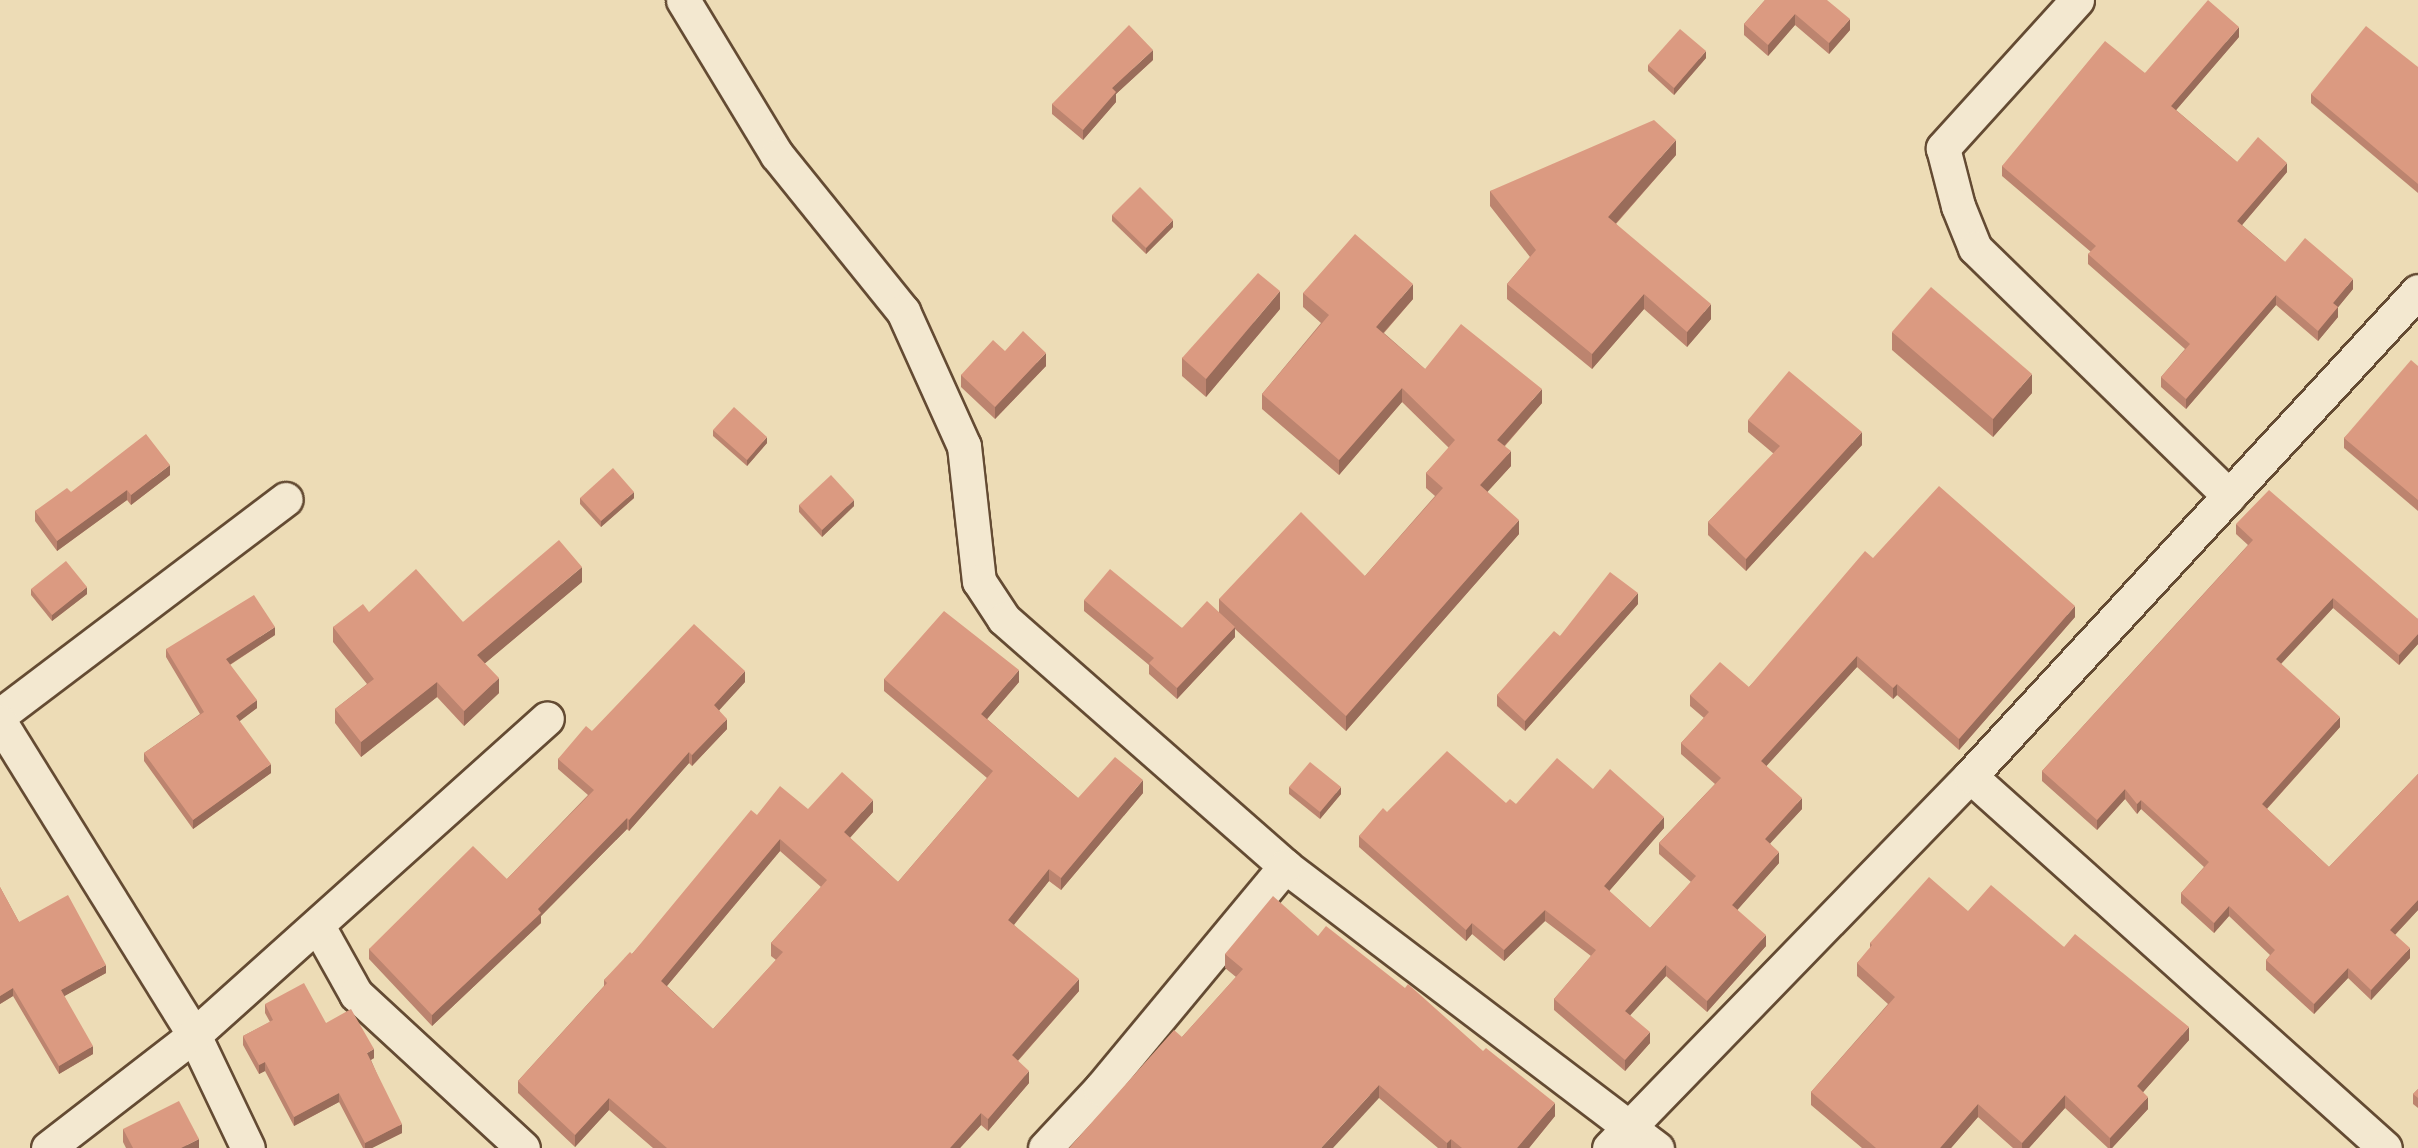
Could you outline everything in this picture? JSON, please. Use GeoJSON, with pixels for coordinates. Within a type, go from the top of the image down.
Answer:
{"type":"FeatureCollection","features":[{"type":"Feature","properties":{"kind":"street"},"geometry":{"type":"LineString","coordinates":[[683,0],[777,155],[903,311],[964,446],[978,581],[1004,619],[1286,866],[1619,1137],[1657,1148]]}},
{"type":"Feature","properties":{"kind":"street"},"geometry":{"type":"LineString","coordinates":[[2077,0],[1943,148],[1958,206],[1976,248],[2229,496]]}},
{"type":"Feature","properties":{"kind":"street"},"geometry":{"type":"LineString","coordinates":[[1619,1137],[1970,776],[2418,291]]}},
{"type":"Feature","properties":{"kind":"street"},"geometry":{"type":"LineString","coordinates":[[0,714],[286,499]]}},
{"type":"Feature","properties":{"kind":"street"},"geometry":{"type":"LineString","coordinates":[[48,1148],[194,1035],[548,718]]}},
{"type":"Feature","properties":{"kind":"street"},"geometry":{"type":"LineString","coordinates":[[0,722],[194,1035],[248,1148]]}},
{"type":"Feature","properties":{"kind":"street"},"geometry":{"type":"LineString","coordinates":[[1970,776],[2385,1148]]}},
{"type":"Feature","properties":{"kind":"street"},"geometry":{"type":"LineString","coordinates":[[1045,1148],[1101,1089],[1286,866]]}},
{"type":"Feature","properties":{"kind":"street"},"geometry":{"type":"LineString","coordinates":[[318,926],[356,994],[523,1148]]}},
{"type":"Feature","properties":{"kind":"building"},"geometry":{"type":"Polygon","coordinates":[[[1765,0],[1827,0],[1850,19],[1829,43],[1795,14],[1768,45],[1744,24],[1765,0]]]}},
{"type":"Feature","properties":{"kind":"building"},"geometry":{"type":"Polygon","coordinates":[[[2208,0],[2239,27],[2171,106],[2237,162],[2258,137],[2287,163],[2237,221],[2285,262],[2305,238],[2353,279],[2333,303],[2338,307],[2318,331],[2276,295],[2186,399],[2161,377],[2190,344],[2088,254],[2096,246],[2002,166],[2105,41],[2145,73],[2208,0]]]}},
{"type":"Feature","properties":{"kind":"building"},"geometry":{"type":"Polygon","coordinates":[[[1129,25],[1153,50],[1112,88],[1116,92],[1083,130],[1052,104],[1129,25]]]}},
{"type":"Feature","properties":{"kind":"building"},"geometry":{"type":"Polygon","coordinates":[[[2366,26],[2418,67],[2418,184],[2311,94],[2366,26]]]}},
{"type":"Feature","properties":{"kind":"building"},"geometry":{"type":"Polygon","coordinates":[[[1680,29],[1706,51],[1674,88],[1648,65],[1680,29]]]}},
{"type":"Feature","properties":{"kind":"building"},"geometry":{"type":"Polygon","coordinates":[[[1654,120],[1676,140],[1608,217],[1711,304],[1687,332],[1644,294],[1592,354],[1507,284],[1536,250],[1490,191],[1654,120]]]}},
{"type":"Feature","properties":{"kind":"building"},"geometry":{"type":"Polygon","coordinates":[[[1140,187],[1173,220],[1146,248],[1112,215],[1140,187]]]}},
{"type":"Feature","properties":{"kind":"building"},"geometry":{"type":"Polygon","coordinates":[[[1355,234],[1413,284],[1376,327],[1425,369],[1461,324],[1542,389],[1497,440],[1511,451],[1480,485],[1519,520],[1346,716],[1219,599],[1301,512],[1365,576],[1443,488],[1426,473],[1455,440],[1402,388],[1339,460],[1262,394],[1329,315],[1303,293],[1355,234]]]}},
{"type":"Feature","properties":{"kind":"building"},"geometry":{"type":"Polygon","coordinates":[[[1258,273],[1280,291],[1206,379],[1182,358],[1258,273]]]}},
{"type":"Feature","properties":{"kind":"building"},"geometry":{"type":"Polygon","coordinates":[[[1931,287],[2032,374],[1993,419],[1892,332],[1931,287]]]}},
{"type":"Feature","properties":{"kind":"building"},"geometry":{"type":"Polygon","coordinates":[[[1023,331],[1046,353],[995,407],[961,375],[993,340],[1005,351],[1023,331]]]}},
{"type":"Feature","properties":{"kind":"building"},"geometry":{"type":"Polygon","coordinates":[[[2411,360],[2418,366],[2418,500],[2344,438],[2411,360]]]}},
{"type":"Feature","properties":{"kind":"building"},"geometry":{"type":"Polygon","coordinates":[[[1789,371],[1862,432],[1746,559],[1708,522],[1780,446],[1748,420],[1789,371]]]}},
{"type":"Feature","properties":{"kind":"building"},"geometry":{"type":"Polygon","coordinates":[[[734,407],[767,437],[747,460],[713,430],[734,407]]]}},
{"type":"Feature","properties":{"kind":"building"},"geometry":{"type":"Polygon","coordinates":[[[146,434],[170,465],[131,495],[127,490],[57,541],[35,511],[67,488],[71,492],[146,434]]]}},
{"type":"Feature","properties":{"kind":"building"},"geometry":{"type":"Polygon","coordinates":[[[613,468],[634,492],[601,521],[580,498],[613,468]]]}},
{"type":"Feature","properties":{"kind":"building"},"geometry":{"type":"Polygon","coordinates":[[[831,475],[854,500],[822,530],[799,505],[831,475]]]}},
{"type":"Feature","properties":{"kind":"building"},"geometry":{"type":"Polygon","coordinates":[[[1939,486],[2075,606],[1959,739],[1897,684],[1893,688],[1857,656],[1761,761],[1802,798],[1765,839],[1779,852],[1732,905],[1766,935],[1707,1001],[1666,965],[1625,1011],[1650,1032],[1625,1060],[1554,999],[1596,950],[1545,910],[1504,950],[1472,923],[1466,930],[1359,836],[1383,808],[1387,812],[1447,751],[1506,803],[1510,799],[1516,804],[1557,758],[1593,789],[1610,769],[1664,817],[1604,886],[1650,928],[1696,876],[1659,843],[1721,778],[1681,743],[1709,712],[1690,695],[1720,662],[1749,687],[1865,551],[1873,558],[1939,486]]]}},
{"type":"Feature","properties":{"kind":"building"},"geometry":{"type":"Polygon","coordinates":[[[2269,490],[2418,619],[2418,634],[2399,655],[2333,598],[2276,659],[2340,717],[2262,804],[2329,867],[2418,774],[2418,900],[2390,930],[2410,948],[2371,990],[2348,968],[2314,1004],[2266,960],[2275,950],[2229,906],[2214,923],[2181,893],[2209,862],[2141,800],[2137,804],[2125,789],[2097,820],[2042,771],[2253,540],[2236,524],[2269,490]]]}},
{"type":"Feature","properties":{"kind":"building"},"geometry":{"type":"Polygon","coordinates":[[[559,540],[582,567],[477,655],[499,678],[464,711],[437,682],[361,742],[335,709],[374,679],[333,627],[363,604],[369,612],[416,569],[463,622],[559,540]]]}},
{"type":"Feature","properties":{"kind":"building"},"geometry":{"type":"Polygon","coordinates":[[[66,561],[87,587],[52,615],[31,589],[66,561]]]}},
{"type":"Feature","properties":{"kind":"building"},"geometry":{"type":"Polygon","coordinates":[[[1110,569],[1182,628],[1207,601],[1235,627],[1177,688],[1149,663],[1154,658],[1084,600],[1110,569]]]}},
{"type":"Feature","properties":{"kind":"building"},"geometry":{"type":"Polygon","coordinates":[[[1610,572],[1638,593],[1525,721],[1497,695],[1554,631],[1560,636],[1610,572]]]}},
{"type":"Feature","properties":{"kind":"building"},"geometry":{"type":"Polygon","coordinates":[[[254,595],[275,627],[226,659],[257,700],[236,716],[271,764],[193,820],[144,753],[204,712],[166,649],[254,595]]]}},
{"type":"Feature","properties":{"kind":"building"},"geometry":{"type":"Polygon","coordinates":[[[944,611],[1019,670],[981,714],[1078,798],[1115,757],[1143,780],[1061,878],[1049,869],[1008,920],[1079,979],[1012,1055],[1029,1071],[988,1119],[981,1113],[950,1148],[667,1148],[609,1098],[575,1135],[518,1081],[607,983],[604,980],[630,952],[632,954],[751,810],[757,815],[780,786],[808,809],[842,772],[873,800],[844,832],[898,882],[993,771],[884,679],[944,611]],[[780,839],[661,981],[713,1029],[783,952],[771,943],[827,880],[780,839]]]}},
{"type":"Feature","properties":{"kind":"building"},"geometry":{"type":"Polygon","coordinates":[[[694,624],[745,671],[714,705],[727,719],[692,755],[689,752],[629,820],[627,818],[538,909],[541,913],[432,1015],[369,949],[473,846],[507,879],[594,790],[558,759],[586,726],[592,731],[694,624]]]}},
{"type":"Feature","properties":{"kind":"building"},"geometry":{"type":"Polygon","coordinates":[[[1310,762],[1341,787],[1320,812],[1289,787],[1310,762]]]}},
{"type":"Feature","properties":{"kind":"building"},"geometry":{"type":"Polygon","coordinates":[[[1929,877],[1968,911],[1991,885],[2064,947],[2075,934],[2189,1027],[2137,1086],[2148,1097],[2110,1138],[2065,1095],[2022,1143],[1978,1104],[1940,1148],[1876,1148],[1811,1092],[1895,997],[1857,963],[1872,945],[1870,943],[1929,877]]]}},
{"type":"Feature","properties":{"kind":"building"},"geometry":{"type":"Polygon","coordinates":[[[0,887],[19,922],[68,895],[106,965],[61,990],[93,1046],[59,1066],[13,988],[0,996],[0,887]]]}},
{"type":"Feature","properties":{"kind":"building"},"geometry":{"type":"Polygon","coordinates":[[[1273,896],[1318,936],[1326,926],[1405,988],[1408,984],[1483,1051],[1486,1048],[1555,1103],[1517,1148],[1462,1148],[1451,1139],[1447,1143],[1379,1085],[1321,1148],[1069,1148],[1174,1030],[1182,1037],[1243,969],[1225,954],[1273,896]]]}},
{"type":"Feature","properties":{"kind":"building"},"geometry":{"type":"Polygon","coordinates":[[[304,983],[326,1023],[351,1009],[374,1049],[367,1053],[402,1124],[365,1143],[339,1093],[294,1117],[265,1062],[259,1065],[243,1036],[273,1020],[265,1004],[304,983]]]}},
{"type":"Feature","properties":{"kind":"building"},"geometry":{"type":"Polygon","coordinates":[[[179,1101],[199,1139],[181,1148],[133,1148],[123,1129],[179,1101]]]}}]}
